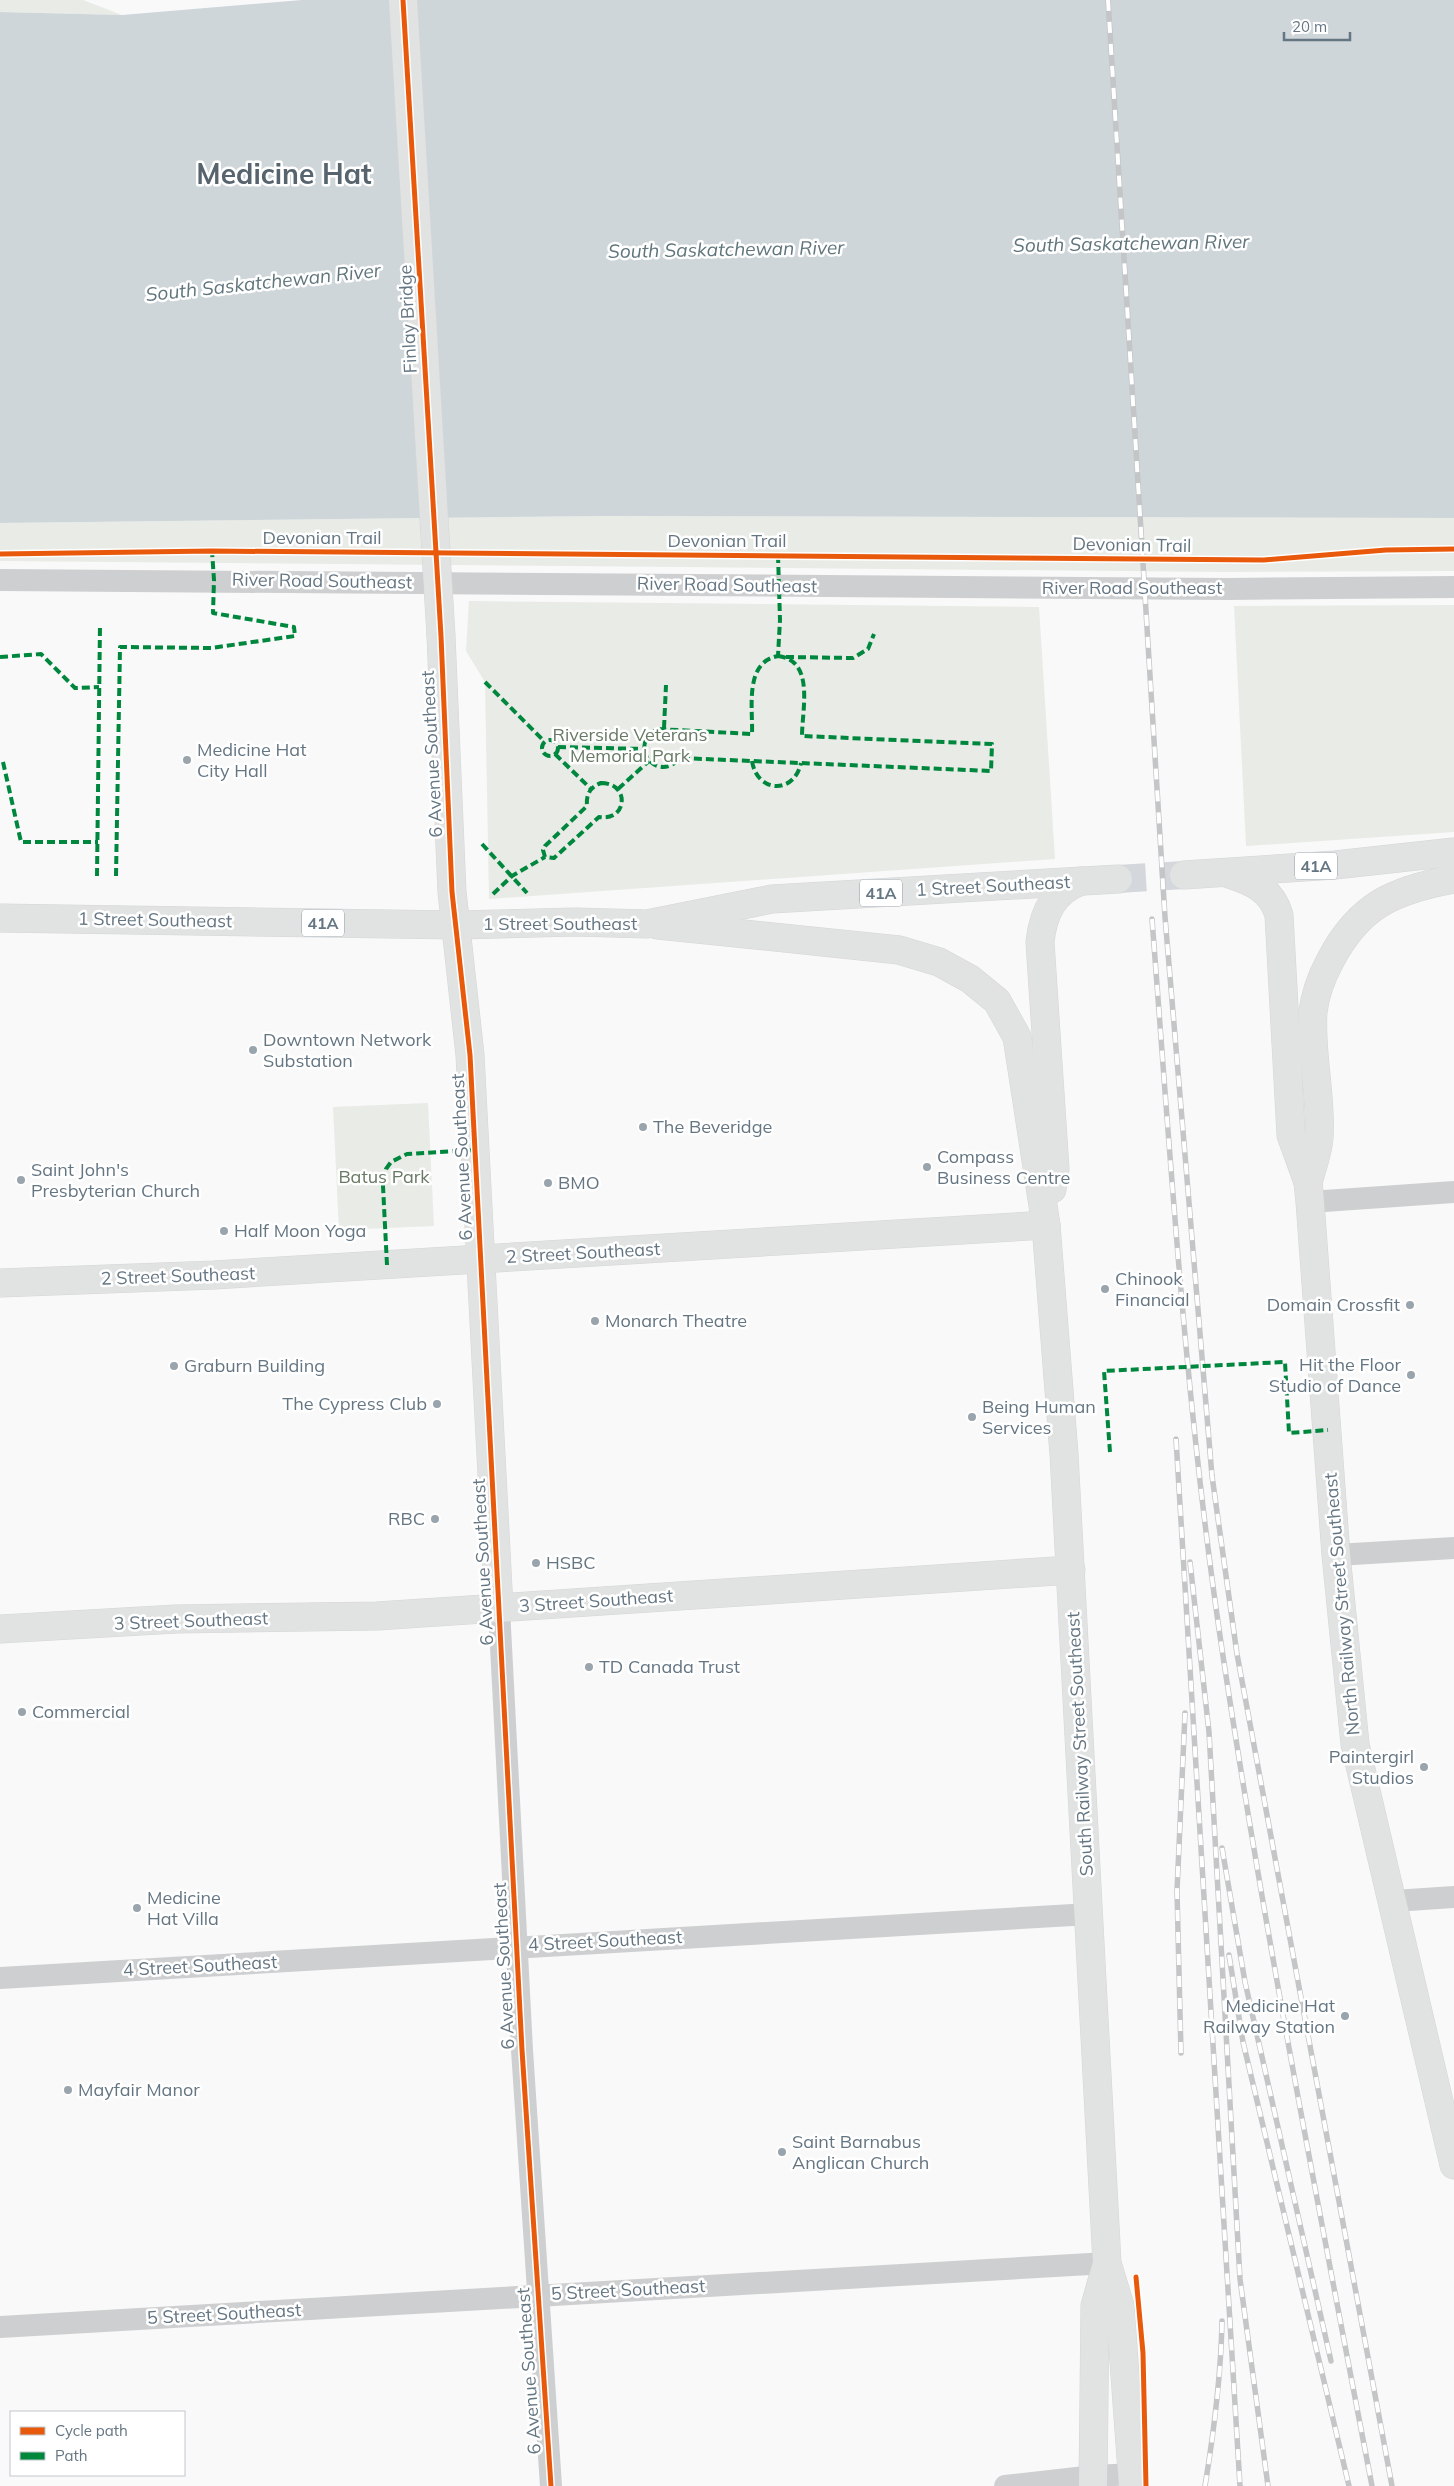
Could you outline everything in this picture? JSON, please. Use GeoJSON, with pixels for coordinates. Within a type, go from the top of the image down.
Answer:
{"type":"FeatureCollection","features":[{"type":"Feature","properties":{"kind":"street","name":"Finlay Bridge"},"geometry":{"type":"LineString","coordinates":[[403,0],[441,636]]}},
{"type":"Feature","properties":{"kind":"street","name":"River Road Southeast"},"geometry":{"type":"LineString","coordinates":[[0,580],[1227,589],[1454,587]]}},
{"type":"Feature","properties":{"kind":"street","name":"6 Avenue Southeast"},"geometry":{"type":"LineString","coordinates":[[441,636],[452,892],[470,1055],[537,2295],[551,2486]]}},
{"type":"Feature","properties":{"kind":"street","name":"41A"},"geometry":{"type":"LineString","coordinates":[[1184,875],[1453,859]]}},
{"type":"Feature","properties":{"kind":"street","name":"North Railway Street Southeast"},"geometry":{"type":"LineString","coordinates":[[1309,1192],[1319,1138],[1313,1011],[1326,968],[1348,932],[1366,913],[1378,905],[1424,884],[1453,859]]}},
{"type":"Feature","properties":{"kind":"street","name":"North Railway Street Southeast"},"geometry":{"type":"LineString","coordinates":[[1226,873],[1262,888],[1273,901],[1279,915],[1291,1135],[1309,1192],[1336,1555],[1355,1744],[1394,1901],[1454,2165]]}},
{"type":"Feature","properties":{"kind":"street","name":"1 Street Southeast"},"geometry":{"type":"LineString","coordinates":[[0,918],[457,925],[575,922],[647,924],[772,899],[1118,879]]}},
{"type":"Feature","properties":{"kind":"street","name":"South Railway Street Southeast"},"geometry":{"type":"LineString","coordinates":[[1046,1225],[1055,1169],[1040,942],[1042,925],[1052,901],[1062,891],[1081,882]]}},
{"type":"Feature","properties":{"kind":"street","name":"South Railway Street Southeast"},"geometry":{"type":"LineString","coordinates":[[647,924],[899,950],[939,962],[970,979],[996,1002],[1017,1037],[1046,1225],[1071,1570],[1107,2263],[1120,2306],[1133,2480],[1005,2486]]}},
{"type":"Feature","properties":{"kind":"street"},"geometry":{"type":"LineString","coordinates":[[1309,1192],[1454,1192]]}},
{"type":"Feature","properties":{"kind":"street","name":"2 Street Southeast"},"geometry":{"type":"LineString","coordinates":[[0,1283],[214,1275],[1046,1225]]}},
{"type":"Feature","properties":{"kind":"street"},"geometry":{"type":"LineString","coordinates":[[1336,1555],[1454,1548]]}},
{"type":"Feature","properties":{"kind":"street","name":"3 Street Southeast"},"geometry":{"type":"LineString","coordinates":[[0,1629],[176,1619],[377,1616],[1071,1570]]}},
{"type":"Feature","properties":{"kind":"street"},"geometry":{"type":"LineString","coordinates":[[1394,1901],[1454,1897]]}},
{"type":"Feature","properties":{"kind":"street","name":"4 Street Southeast"},"geometry":{"type":"LineString","coordinates":[[0,1978],[518,1946],[1090,1914]]}},
{"type":"Feature","properties":{"kind":"street","name":"South Railway Street Southeast"},"geometry":{"type":"LineString","coordinates":[[1093,2481],[1096,2306],[1107,2263]]}},
{"type":"Feature","properties":{"kind":"street","name":"5 Street Southeast"},"geometry":{"type":"LineString","coordinates":[[0,2328],[1107,2263]]}},
{"type":"Feature","properties":{"kind":"green space"},"geometry":{"type":"Polygon","coordinates":[[[0,0],[83,0],[122,15],[0,12],[0,0]]]}},
{"type":"Feature","properties":{"kind":"green space"},"geometry":{"type":"Polygon","coordinates":[[[605,516],[1454,518],[1454,571],[1227,572],[0,561],[0,523],[605,516]]]}},
{"type":"Feature","properties":{"kind":"green space","name":"Riverside Veterans Memorial Park"},"geometry":{"type":"Polygon","coordinates":[[[469,601],[1039,607],[1055,859],[489,899],[485,682],[466,651],[469,601]]]}},
{"type":"Feature","properties":{"kind":"green space"},"geometry":{"type":"Polygon","coordinates":[[[1454,605],[1454,832],[1246,846],[1234,606],[1454,605]]]}},
{"type":"Feature","properties":{"kind":"green space","name":"Batus Park"},"geometry":{"type":"Polygon","coordinates":[[[428,1103],[434,1226],[339,1230],[333,1107],[428,1103]]]}},
{"type":"Feature","properties":{"kind":"water","name":"South Saskatchewan River"},"geometry":{"type":"Polygon","coordinates":[[[302,0],[1454,0],[1454,518],[605,516],[0,523],[0,12],[122,15],[302,0]]]}},
{"type":"Feature","properties":{"kind":"tunnel"},"geometry":{"type":"LineString","coordinates":[[1118,879],[1184,875]]}},
{"type":"Feature","properties":{"kind":"railway"},"geometry":{"type":"LineString","coordinates":[[1108,0],[1165,917],[1212,1476],[1237,1654],[1392,2486]]}},
{"type":"Feature","properties":{"kind":"railway"},"geometry":{"type":"LineString","coordinates":[[1152,919],[1189,1380],[1210,1564],[1239,1760],[1275,1968],[1372,2486]]}},
{"type":"Feature","properties":{"kind":"railway"},"geometry":{"type":"LineString","coordinates":[[1176,1439],[1240,2486]]}},
{"type":"Feature","properties":{"kind":"railway"},"geometry":{"type":"LineString","coordinates":[[1190,1562],[1209,1732],[1240,2279],[1268,2486]]}},
{"type":"Feature","properties":{"kind":"railway"},"geometry":{"type":"LineString","coordinates":[[1181,2053],[1177,1891],[1185,1713]]}},
{"type":"Feature","properties":{"kind":"railway"},"geometry":{"type":"LineString","coordinates":[[1222,1848],[1245,1982],[1331,2361]]}},
{"type":"Feature","properties":{"kind":"railway"},"geometry":{"type":"LineString","coordinates":[[1229,1955],[1243,2042],[1349,2486]]}},
{"type":"Feature","properties":{"kind":"railway"},"geometry":{"type":"LineString","coordinates":[[1205,2486],[1216,2404],[1222,2321]]}},
{"type":"Feature","properties":{"kind":"marked path"},"geometry":{"type":"LineString","coordinates":[[116,876],[120,647],[211,648],[295,636],[294,627],[213,613],[214,580],[212,551]]}},
{"type":"Feature","properties":{"kind":"marked path"},"geometry":{"type":"LineString","coordinates":[[778,555],[780,620],[778,656]]}},
{"type":"Feature","properties":{"kind":"marked path"},"geometry":{"type":"LineString","coordinates":[[97,876],[100,624]]}},
{"type":"Feature","properties":{"kind":"marked path"},"geometry":{"type":"LineString","coordinates":[[786,657],[853,658],[868,649],[874,634]]}},
{"type":"Feature","properties":{"kind":"marked path"},"geometry":{"type":"LineString","coordinates":[[0,657],[41,654],[75,688],[99,687]]}},
{"type":"Feature","properties":{"kind":"marked path"},"geometry":{"type":"LineString","coordinates":[[778,656],[790,660],[802,676],[804,688],[802,736],[992,744],[991,771],[680,758],[671,765],[662,767],[654,765],[648,759],[645,752],[645,744],[649,736],[658,729],[752,734],[752,699],[755,676],[767,660],[778,656]]}},
{"type":"Feature","properties":{"kind":"marked path"},"geometry":{"type":"LineString","coordinates":[[485,682],[544,741]]}},
{"type":"Feature","properties":{"kind":"marked path"},"geometry":{"type":"LineString","coordinates":[[664,728],[666,685]]}},
{"type":"Feature","properties":{"kind":"marked path"},"geometry":{"type":"LineString","coordinates":[[547,740],[553,740],[558,745],[558,748],[556,754],[547,756],[542,751],[542,745],[547,740]]}},
{"type":"Feature","properties":{"kind":"marked path"},"geometry":{"type":"LineString","coordinates":[[558,747],[644,749]]}},
{"type":"Feature","properties":{"kind":"marked path"},"geometry":{"type":"LineString","coordinates":[[555,754],[591,789]]}},
{"type":"Feature","properties":{"kind":"marked path"},"geometry":{"type":"LineString","coordinates":[[618,789],[649,761]]}},
{"type":"Feature","properties":{"kind":"marked path"},"geometry":{"type":"LineString","coordinates":[[752,761],[755,772],[761,779],[768,784],[776,786],[784,785],[791,781],[801,763]]}},
{"type":"Feature","properties":{"kind":"marked path"},"geometry":{"type":"LineString","coordinates":[[3,762],[21,842],[98,842]]}},
{"type":"Feature","properties":{"kind":"marked path"},"geometry":{"type":"LineString","coordinates":[[601,783],[611,785],[617,789],[621,795],[622,802],[620,808],[615,814],[608,817],[599,817],[554,858],[545,857],[543,850],[545,846],[587,806],[587,798],[590,792],[601,783]]}},
{"type":"Feature","properties":{"kind":"marked path"},"geometry":{"type":"LineString","coordinates":[[482,844],[527,893]]}},
{"type":"Feature","properties":{"kind":"marked path"},"geometry":{"type":"LineString","coordinates":[[493,894],[512,876],[545,857]]}},
{"type":"Feature","properties":{"kind":"marked path"},"geometry":{"type":"LineString","coordinates":[[387,1265],[383,1186],[386,1169],[391,1162],[407,1154],[475,1150]]}},
{"type":"Feature","properties":{"kind":"marked path"},"geometry":{"type":"LineString","coordinates":[[1110,1452],[1104,1371],[1285,1362],[1289,1433],[1328,1430]]}},
{"type":"Feature","properties":{"kind":"cycle path"},"geometry":{"type":"LineString","coordinates":[[403,0],[441,636],[452,892],[470,1055],[522,2050],[551,2486]]}},
{"type":"Feature","properties":{"kind":"cycle path","name":"Devonian Trail"},"geometry":{"type":"LineString","coordinates":[[0,554],[212,551],[1264,560],[1386,550],[1454,549]]}},
{"type":"Feature","properties":{"kind":"cycle path"},"geometry":{"type":"LineString","coordinates":[[1136,2277],[1143,2353],[1146,2486]]}},
{"type":"Feature","properties":{"kind":"place","name":"Medicine Hat City Hall"},"geometry":{"type":"Point","coordinates":[187,760]}},
{"type":"Feature","properties":{"kind":"place","name":"Downtown Network Substation"},"geometry":{"type":"Point","coordinates":[253,1050]}},
{"type":"Feature","properties":{"kind":"place","name":"The Beveridge"},"geometry":{"type":"Point","coordinates":[643,1127]}},
{"type":"Feature","properties":{"kind":"place","name":"Compass Business Centre"},"geometry":{"type":"Point","coordinates":[927,1167]}},
{"type":"Feature","properties":{"kind":"place","name":"Saint John's Presbyterian Church"},"geometry":{"type":"Point","coordinates":[21,1180]}},
{"type":"Feature","properties":{"kind":"place","name":"BMO"},"geometry":{"type":"Point","coordinates":[548,1183]}},
{"type":"Feature","properties":{"kind":"place","name":"Half Moon Yoga"},"geometry":{"type":"Point","coordinates":[224,1231]}},
{"type":"Feature","properties":{"kind":"place","name":"Chinook Financial"},"geometry":{"type":"Point","coordinates":[1105,1289]}},
{"type":"Feature","properties":{"kind":"place","name":"Domain Crossfit"},"geometry":{"type":"Point","coordinates":[1410,1305]}},
{"type":"Feature","properties":{"kind":"place","name":"Monarch Theatre"},"geometry":{"type":"Point","coordinates":[595,1321]}},
{"type":"Feature","properties":{"kind":"place","name":"Graburn Building"},"geometry":{"type":"Point","coordinates":[174,1366]}},
{"type":"Feature","properties":{"kind":"place","name":"Hit the Floor Studio of Dance"},"geometry":{"type":"Point","coordinates":[1411,1375]}},
{"type":"Feature","properties":{"kind":"place","name":"The Cypress Club"},"geometry":{"type":"Point","coordinates":[437,1404]}},
{"type":"Feature","properties":{"kind":"place","name":"Being Human Services"},"geometry":{"type":"Point","coordinates":[972,1417]}},
{"type":"Feature","properties":{"kind":"place","name":"RBC"},"geometry":{"type":"Point","coordinates":[435,1519]}},
{"type":"Feature","properties":{"kind":"place","name":"HSBC"},"geometry":{"type":"Point","coordinates":[536,1563]}},
{"type":"Feature","properties":{"kind":"place","name":"TD Canada Trust"},"geometry":{"type":"Point","coordinates":[589,1667]}},
{"type":"Feature","properties":{"kind":"place","name":"Commercial"},"geometry":{"type":"Point","coordinates":[22,1712]}},
{"type":"Feature","properties":{"kind":"place","name":"Paintergirl Studios"},"geometry":{"type":"Point","coordinates":[1424,1767]}},
{"type":"Feature","properties":{"kind":"place","name":"Medicine Hat Villa"},"geometry":{"type":"Point","coordinates":[137,1908]}},
{"type":"Feature","properties":{"kind":"place","name":"Medicine Hat Railway Station"},"geometry":{"type":"Point","coordinates":[1345,2016]}},
{"type":"Feature","properties":{"kind":"place","name":"Mayfair Manor"},"geometry":{"type":"Point","coordinates":[68,2090]}},
{"type":"Feature","properties":{"kind":"place","name":"Saint Barnabus Anglican Church"},"geometry":{"type":"Point","coordinates":[782,2152]}},
{"type":"Feature","properties":{"kind":"district","name":"Medicine Hat"},"geometry":{"type":"Point","coordinates":[284,174]}}]}
